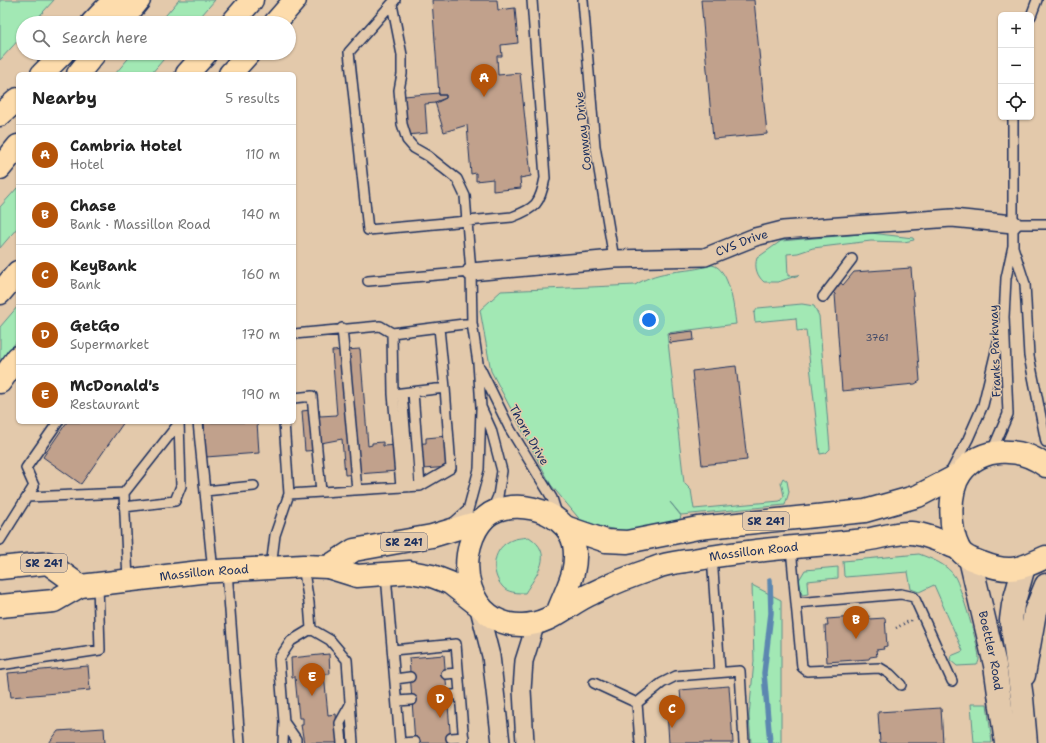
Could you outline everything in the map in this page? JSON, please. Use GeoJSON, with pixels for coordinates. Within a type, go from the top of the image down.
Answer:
{"type":"FeatureCollection","features":[{"type":"Feature","properties":{"kind":"main road"},"geometry":{"type":"LineString","coordinates":[[99,16],[114,0]]}},
{"type":"Feature","properties":{"kind":"main road"},"geometry":{"type":"LineString","coordinates":[[126,16],[139,0]]}},
{"type":"Feature","properties":{"kind":"main road"},"geometry":{"type":"LineString","coordinates":[[238,16],[252,0]]}},
{"type":"Feature","properties":{"kind":"main road"},"geometry":{"type":"LineString","coordinates":[[281,16],[295,0]]}},
{"type":"Feature","properties":{"kind":"main road"},"geometry":{"type":"LineString","coordinates":[[44,72],[55,60]]}},
{"type":"Feature","properties":{"kind":"main road"},"geometry":{"type":"LineString","coordinates":[[80,72],[89,60]]}},
{"type":"Feature","properties":{"kind":"main road"},"geometry":{"type":"LineString","coordinates":[[189,72],[200,60]]}},
{"type":"Feature","properties":{"kind":"main road"},"geometry":{"type":"LineString","coordinates":[[232,72],[243,60]]}},
{"type":"Feature","properties":{"kind":"main road"},"geometry":{"type":"LineString","coordinates":[[0,115],[16,100]]}},
{"type":"Feature","properties":{"kind":"main road"},"geometry":{"type":"LineString","coordinates":[[0,168],[16,148]]}},
{"type":"Feature","properties":{"kind":"main road"},"geometry":{"type":"LineString","coordinates":[[0,293],[16,274]]}},
{"type":"Feature","properties":{"kind":"main road"},"geometry":{"type":"LineString","coordinates":[[0,382],[16,360]]}},
{"type":"Feature","properties":{"kind":"main road"},"geometry":{"type":"LineString","coordinates":[[964,554],[951,514],[952,496],[960,474],[979,458],[992,453],[1008,451],[1024,454],[1038,460],[1046,466]]}},
{"type":"Feature","properties":{"kind":"main road","name":"SR 241"},"geometry":{"type":"LineString","coordinates":[[328,566],[354,550],[442,533],[486,518],[502,509],[527,507],[606,541],[628,542],[698,528],[865,511],[918,496],[960,474]]}},
{"type":"Feature","properties":{"kind":"main road"},"geometry":{"type":"LineString","coordinates":[[478,605],[468,576],[467,565],[471,542],[486,518]]}},
{"type":"Feature","properties":{"kind":"main road"},"geometry":{"type":"LineString","coordinates":[[557,614],[576,567],[573,542],[564,523]]}},
{"type":"Feature","properties":{"kind":"main road","name":"Massillon Road"},"geometry":{"type":"LineString","coordinates":[[557,614],[591,593],[658,566],[712,556],[865,540],[909,533],[922,535],[995,568],[1007,570],[1038,557]]}},
{"type":"Feature","properties":{"kind":"main road","name":"SR 241"},"geometry":{"type":"LineString","coordinates":[[0,568],[48,563],[89,585]]}},
{"type":"Feature","properties":{"kind":"main road","name":"Massillon Road"},"geometry":{"type":"LineString","coordinates":[[0,606],[54,601],[89,585],[220,571],[303,566],[328,566],[356,576],[386,575],[410,572],[432,576],[450,583],[478,605]]}},
{"type":"Feature","properties":{"kind":"main road","name":"SR 241"},"geometry":{"type":"LineString","coordinates":[[478,605],[487,614],[507,623],[521,625],[536,623],[557,614]]}},
{"type":"Feature","properties":{"kind":"street","name":"CVS Drive"},"geometry":{"type":"LineString","coordinates":[[471,272],[614,259],[705,257],[755,237],[783,230],[952,218],[1013,224]]}},
{"type":"Feature","properties":{"kind":"street","name":"Boettler Road"},"geometry":{"type":"LineString","coordinates":[[964,554],[995,665],[1006,743]]}},
{"type":"Feature","properties":{"kind":"street","name":"Boettler Road"},"geometry":{"type":"LineString","coordinates":[[1026,743],[1021,688],[1011,620],[1013,605],[1038,557]]}},
{"type":"Feature","properties":{"kind":"street"},"geometry":{"type":"LineString","coordinates":[[1021,688],[1035,612],[1046,585]]}},
{"type":"Feature","properties":{"kind":"street"},"geometry":{"type":"LineString","coordinates":[[478,605],[491,656],[501,743]]}},
{"type":"Feature","properties":{"kind":"street"},"geometry":{"type":"LineString","coordinates":[[525,743],[522,690],[524,661],[536,623]]}},
{"type":"Feature","properties":{"kind":"lane"},"geometry":{"type":"LineString","coordinates":[[393,2],[350,52],[368,230],[512,217],[532,210],[543,192],[545,178],[532,0]]}},
{"type":"Feature","properties":{"kind":"lane","name":"Conway Drive"},"geometry":{"type":"LineString","coordinates":[[583,0],[595,146],[614,259]]}},
{"type":"Feature","properties":{"kind":"lane"},"geometry":{"type":"LineString","coordinates":[[1032,12],[1037,0]]}},
{"type":"Feature","properties":{"kind":"lane","name":"Thorn Drive"},"geometry":{"type":"LineString","coordinates":[[393,2],[402,55],[402,74],[399,90],[402,124],[407,140],[414,148],[428,156],[457,179],[465,196],[468,221],[472,324],[478,363],[481,407],[479,469],[468,510],[442,533]]}},
{"type":"Feature","properties":{"kind":"lane","name":"Franks Parkway"},"geometry":{"type":"LineString","coordinates":[[992,453],[1008,414],[1004,317],[1006,278],[1013,246],[1012,120]]}},
{"type":"Feature","properties":{"kind":"lane"},"geometry":{"type":"LineString","coordinates":[[1013,224],[1046,224]]}},
{"type":"Feature","properties":{"kind":"lane","name":"Franks Parkway"},"geometry":{"type":"LineString","coordinates":[[1013,246],[1024,284],[1029,356],[1046,442]]}},
{"type":"Feature","properties":{"kind":"lane"},"geometry":{"type":"LineString","coordinates":[[823,297],[852,259]]}},
{"type":"Feature","properties":{"kind":"lane"},"geometry":{"type":"LineString","coordinates":[[368,281],[471,272]]}},
{"type":"Feature","properties":{"kind":"lane"},"geometry":{"type":"LineString","coordinates":[[938,486],[949,475],[968,439],[983,405],[1004,317]]}},
{"type":"Feature","properties":{"kind":"lane"},"geometry":{"type":"LineString","coordinates":[[296,334],[342,328],[380,326],[392,332],[472,324]]}},
{"type":"Feature","properties":{"kind":"lane"},"geometry":{"type":"LineString","coordinates":[[342,328],[357,490]]}},
{"type":"Feature","properties":{"kind":"lane"},"geometry":{"type":"LineString","coordinates":[[289,494],[420,486],[451,468],[439,328]]}},
{"type":"Feature","properties":{"kind":"lane"},"geometry":{"type":"LineString","coordinates":[[392,332],[405,487]]}},
{"type":"Feature","properties":{"kind":"lane","name":"Thorn Drive"},"geometry":{"type":"LineString","coordinates":[[478,363],[510,430],[552,498],[564,523]]}},
{"type":"Feature","properties":{"kind":"lane"},"geometry":{"type":"LineString","coordinates":[[398,394],[445,388]]}},
{"type":"Feature","properties":{"kind":"lane"},"geometry":{"type":"LineString","coordinates":[[413,392],[420,486]]}},
{"type":"Feature","properties":{"kind":"lane"},"geometry":{"type":"LineString","coordinates":[[296,398],[312,396],[321,492]]}},
{"type":"Feature","properties":{"kind":"lane","name":"Thorn Drive"},"geometry":{"type":"LineString","coordinates":[[481,407],[491,429],[502,471],[498,496],[486,518]]}},
{"type":"Feature","properties":{"kind":"lane"},"geometry":{"type":"LineString","coordinates":[[0,540],[34,486],[26,468],[57,424]]}},
{"type":"Feature","properties":{"kind":"lane"},"geometry":{"type":"LineString","coordinates":[[128,580],[124,493],[178,424]]}},
{"type":"Feature","properties":{"kind":"lane"},"geometry":{"type":"LineString","coordinates":[[124,507],[175,501],[181,486],[179,424]]}},
{"type":"Feature","properties":{"kind":"lane"},"geometry":{"type":"LineString","coordinates":[[198,424],[205,491],[220,571],[240,743]]}},
{"type":"Feature","properties":{"kind":"lane"},"geometry":{"type":"LineString","coordinates":[[272,568],[275,536],[289,494],[284,424]]}},
{"type":"Feature","properties":{"kind":"lane"},"geometry":{"type":"LineString","coordinates":[[205,491],[254,486]]}},
{"type":"Feature","properties":{"kind":"lane"},"geometry":{"type":"LineString","coordinates":[[27,498],[124,493]]}},
{"type":"Feature","properties":{"kind":"lane"},"geometry":{"type":"LineString","coordinates":[[791,548],[802,667],[807,672],[880,668],[890,674],[901,685]]}},
{"type":"Feature","properties":{"kind":"lane"},"geometry":{"type":"LineString","coordinates":[[712,556],[720,672]]}},
{"type":"Feature","properties":{"kind":"lane"},"geometry":{"type":"LineString","coordinates":[[303,566],[311,629]]}},
{"type":"Feature","properties":{"kind":"lane"},"geometry":{"type":"LineString","coordinates":[[386,575],[401,743],[415,742]]}},
{"type":"Feature","properties":{"kind":"lane"},"geometry":{"type":"LineString","coordinates":[[0,665],[100,650],[89,585]]}},
{"type":"Feature","properties":{"kind":"lane"},"geometry":{"type":"LineString","coordinates":[[796,603],[901,594],[914,597],[952,681]]}},
{"type":"Feature","properties":{"kind":"lane"},"geometry":{"type":"LineString","coordinates":[[311,629],[330,640],[347,660],[353,743]]}},
{"type":"Feature","properties":{"kind":"lane"},"geometry":{"type":"LineString","coordinates":[[283,743],[284,722],[278,659],[291,641],[311,629]]}},
{"type":"Feature","properties":{"kind":"lane"},"geometry":{"type":"LineString","coordinates":[[393,650],[456,644],[464,740],[450,738]]}},
{"type":"Feature","properties":{"kind":"lane"},"geometry":{"type":"LineString","coordinates":[[637,703],[662,683],[676,676],[740,671],[744,743]]}},
{"type":"Feature","properties":{"kind":"lane"},"geometry":{"type":"LineString","coordinates":[[446,674],[458,673]]}},
{"type":"Feature","properties":{"kind":"lane"},"geometry":{"type":"LineString","coordinates":[[395,679],[410,677]]}},
{"type":"Feature","properties":{"kind":"lane"},"geometry":{"type":"LineString","coordinates":[[594,683],[637,703]]}},
{"type":"Feature","properties":{"kind":"lane"},"geometry":{"type":"LineString","coordinates":[[447,696],[460,694]]}},
{"type":"Feature","properties":{"kind":"lane"},"geometry":{"type":"LineString","coordinates":[[397,701],[412,700]]}},
{"type":"Feature","properties":{"kind":"lane"},"geometry":{"type":"LineString","coordinates":[[637,703],[640,743]]}},
{"type":"Feature","properties":{"kind":"lane"},"geometry":{"type":"LineString","coordinates":[[342,743],[340,723],[350,705]]}},
{"type":"Feature","properties":{"kind":"lane"},"geometry":{"type":"LineString","coordinates":[[284,722],[296,739],[296,743]]}},
{"type":"Feature","properties":{"kind":"green space"},"geometry":{"type":"Polygon","coordinates":[[[0,0],[54,0],[39,16],[16,16],[16,43],[0,60],[0,0]]]}},
{"type":"Feature","properties":{"kind":"green space"},"geometry":{"type":"Polygon","coordinates":[[[179,0],[215,0],[201,16],[165,16],[179,0]]]}},
{"type":"Feature","properties":{"kind":"green space"},"geometry":{"type":"Polygon","coordinates":[[[127,60],[163,60],[153,72],[117,72],[127,60]]]}},
{"type":"Feature","properties":{"kind":"green space"},"geometry":{"type":"Polygon","coordinates":[[[16,189],[16,229],[0,248],[0,207],[16,189]]]}},
{"type":"Feature","properties":{"kind":"green space"},"geometry":{"type":"Polygon","coordinates":[[[871,233],[913,238],[914,240],[904,242],[871,241],[813,248],[798,253],[787,254],[788,276],[799,275],[778,282],[764,282],[757,271],[757,258],[781,241],[871,233]]]}},
{"type":"Feature","properties":{"kind":"green space"},"geometry":{"type":"Polygon","coordinates":[[[712,265],[723,273],[727,281],[736,324],[667,333],[684,483],[691,490],[694,509],[780,501],[784,496],[781,482],[783,478],[787,481],[789,492],[785,505],[681,515],[670,502],[681,516],[678,524],[628,533],[582,522],[551,485],[491,371],[480,310],[501,291],[635,285],[654,276],[712,265]]]}},
{"type":"Feature","properties":{"kind":"green space"},"geometry":{"type":"Polygon","coordinates":[[[802,304],[814,306],[819,316],[830,449],[826,453],[820,454],[806,330],[797,331],[796,318],[755,322],[754,313],[758,308],[802,304]]]}},
{"type":"Feature","properties":{"kind":"green space"},"geometry":{"type":"Polygon","coordinates":[[[16,308],[16,342],[0,365],[0,327],[16,308]]]}},
{"type":"Feature","properties":{"kind":"green space"},"geometry":{"type":"Polygon","coordinates":[[[529,537],[541,550],[541,564],[525,593],[516,593],[504,588],[498,581],[495,569],[496,556],[508,542],[515,539],[529,537]]]}},
{"type":"Feature","properties":{"kind":"green space"},"geometry":{"type":"Polygon","coordinates":[[[919,554],[944,565],[952,572],[958,582],[976,644],[979,659],[977,665],[957,666],[950,660],[951,656],[963,651],[934,585],[919,592],[911,589],[908,572],[844,576],[843,561],[919,554]]]}},
{"type":"Feature","properties":{"kind":"green space"},"geometry":{"type":"Polygon","coordinates":[[[838,567],[838,578],[807,581],[808,594],[802,595],[799,580],[805,570],[838,567]]]}},
{"type":"Feature","properties":{"kind":"green space"},"geometry":{"type":"Polygon","coordinates":[[[752,585],[781,600],[781,743],[751,743],[749,716],[754,661],[752,585]]]}},
{"type":"Feature","properties":{"kind":"green space"},"geometry":{"type":"Polygon","coordinates":[[[971,704],[987,704],[992,743],[974,743],[971,704]]]}},
{"type":"Feature","properties":{"kind":"building"},"geometry":{"type":"Polygon","coordinates":[[[432,0],[497,0],[498,10],[515,8],[518,43],[501,45],[502,56],[497,56],[498,75],[520,73],[531,176],[520,178],[521,188],[493,191],[493,179],[476,181],[476,173],[471,174],[467,125],[444,132],[435,102],[446,98],[446,95],[439,95],[432,0]]]}},
{"type":"Feature","properties":{"kind":"building"},"geometry":{"type":"Polygon","coordinates":[[[701,0],[754,0],[767,134],[713,139],[701,0]]]}},
{"type":"Feature","properties":{"kind":"building"},"geometry":{"type":"Polygon","coordinates":[[[439,93],[439,95],[446,95],[446,98],[436,103],[425,104],[427,133],[407,135],[404,96],[439,93]]]}},
{"type":"Feature","properties":{"kind":"building"},"geometry":{"type":"Polygon","coordinates":[[[911,268],[920,381],[915,384],[842,391],[835,294],[826,285],[833,276],[843,285],[854,272],[911,268]]]}},
{"type":"Feature","properties":{"kind":"building"},"geometry":{"type":"Polygon","coordinates":[[[693,331],[694,340],[670,343],[669,334],[693,331]]]}},
{"type":"Feature","properties":{"kind":"building"},"geometry":{"type":"Polygon","coordinates":[[[360,349],[368,446],[372,445],[372,443],[383,442],[383,446],[426,443],[426,438],[447,436],[449,467],[345,475],[342,439],[321,443],[321,450],[305,451],[302,411],[319,409],[320,416],[337,415],[332,351],[360,349]]]}},
{"type":"Feature","properties":{"kind":"building"},"geometry":{"type":"Polygon","coordinates":[[[736,366],[747,460],[702,465],[692,371],[736,366]]]}},
{"type":"Feature","properties":{"kind":"building"},"geometry":{"type":"Polygon","coordinates":[[[66,424],[123,424],[81,484],[43,457],[66,424]]]}},
{"type":"Feature","properties":{"kind":"building"},"geometry":{"type":"Polygon","coordinates":[[[204,424],[257,424],[259,453],[206,457],[204,424]]]}},
{"type":"Feature","properties":{"kind":"building"},"geometry":{"type":"Polygon","coordinates":[[[869,616],[869,619],[885,618],[887,646],[883,647],[884,649],[876,650],[877,656],[870,657],[869,659],[827,662],[825,626],[828,626],[827,619],[869,616]]]}},
{"type":"Feature","properties":{"kind":"building"},"geometry":{"type":"Polygon","coordinates":[[[329,654],[330,674],[324,674],[328,715],[336,714],[338,743],[304,743],[301,725],[303,725],[303,718],[299,718],[295,677],[292,677],[291,658],[329,654]]]}},
{"type":"Feature","properties":{"kind":"building"},"geometry":{"type":"Polygon","coordinates":[[[444,655],[451,743],[415,743],[409,658],[444,655]]]}},
{"type":"Feature","properties":{"kind":"building"},"geometry":{"type":"Polygon","coordinates":[[[88,666],[90,690],[11,697],[8,673],[88,666]]]}},
{"type":"Feature","properties":{"kind":"building"},"geometry":{"type":"Polygon","coordinates":[[[729,686],[733,743],[669,743],[667,710],[674,710],[674,702],[681,701],[680,690],[729,686]]]}},
{"type":"Feature","properties":{"kind":"building"},"geometry":{"type":"Polygon","coordinates":[[[941,708],[943,743],[880,743],[878,712],[941,708]]]}},
{"type":"Feature","properties":{"kind":"building"},"geometry":{"type":"Polygon","coordinates":[[[104,728],[105,743],[49,743],[58,731],[104,728]]]}},
{"type":"Feature","properties":{"kind":"waterway"},"geometry":{"type":"LineString","coordinates":[[770,580],[771,613],[764,673],[770,743]]}},
{"type":"Feature","properties":{"kind":"place","name":"Cambria Hotel"},"geometry":{"type":"Point","coordinates":[484,97]}},
{"type":"Feature","properties":{"kind":"place","name":"Chase"},"geometry":{"type":"Point","coordinates":[856,639]}},
{"type":"Feature","properties":{"kind":"place","name":"McDonald's"},"geometry":{"type":"Point","coordinates":[312,696]}},
{"type":"Feature","properties":{"kind":"place","name":"GetGo"},"geometry":{"type":"Point","coordinates":[440,718]}},
{"type":"Feature","properties":{"kind":"place","name":"KeyBank"},"geometry":{"type":"Point","coordinates":[672,728]}}]}
